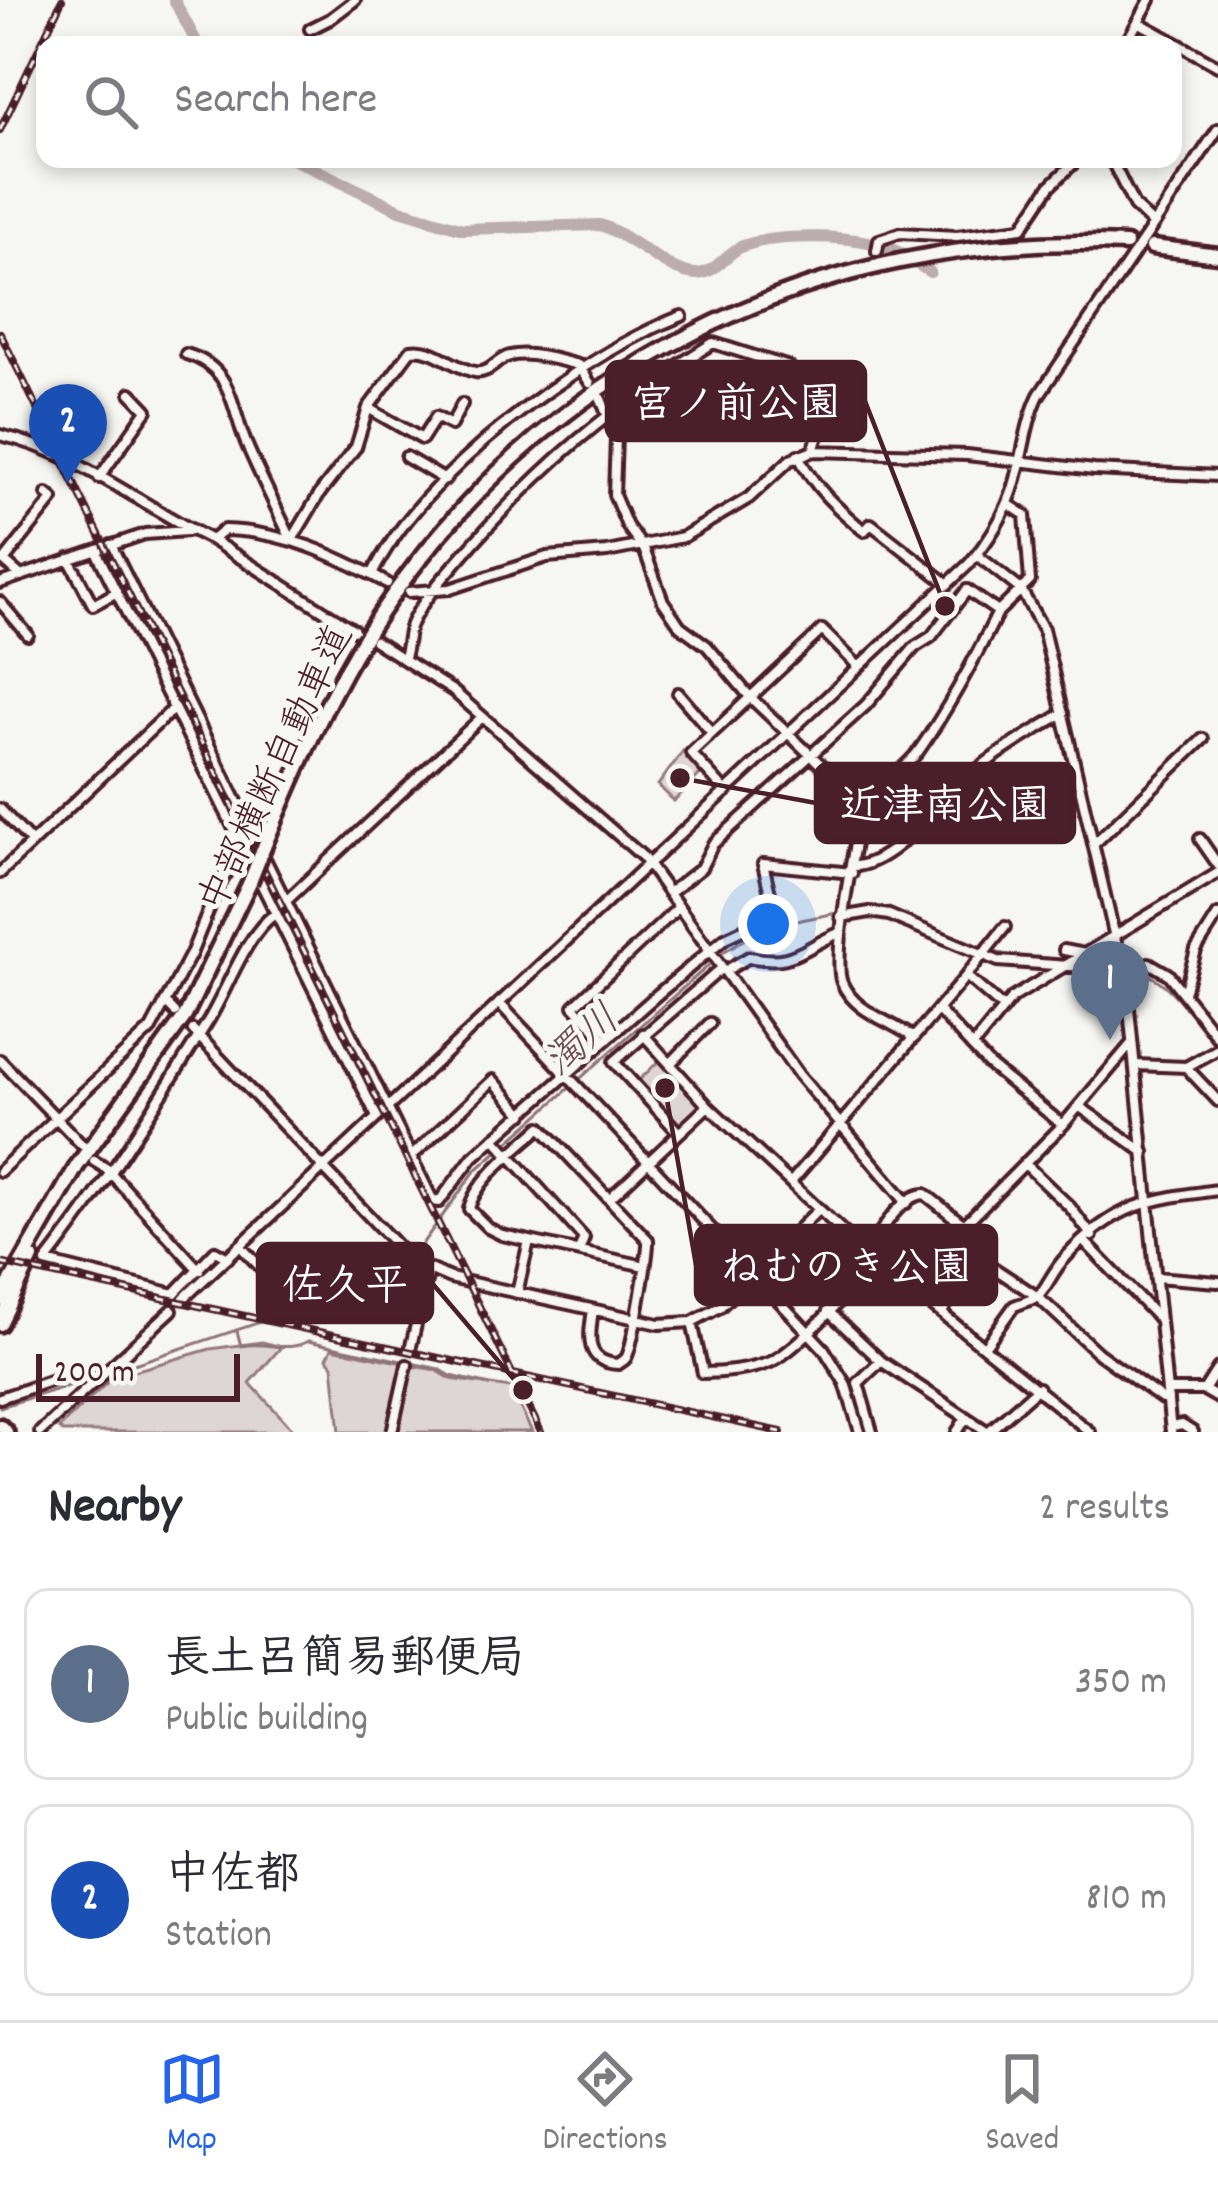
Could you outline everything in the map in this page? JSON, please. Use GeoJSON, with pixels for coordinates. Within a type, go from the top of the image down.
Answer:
{"type":"FeatureCollection","features":[{"type":"Feature","properties":{"kind":"highway","name":"中部横断自動車道"},"geometry":{"type":"LineString","coordinates":[[0,1300],[59,1195],[185,1016],[250,883],[314,732],[369,630],[440,534],[508,462],[588,397],[693,332],[879,251],[924,254],[1043,242],[1126,244]]}},
{"type":"Feature","properties":{"kind":"highway"},"geometry":{"type":"LineString","coordinates":[[1152,247],[1218,255]]}},
{"type":"Feature","properties":{"kind":"highway","name":"中部横断自動車道"},"geometry":{"type":"LineString","coordinates":[[0,1324],[100,1136]]}},
{"type":"Feature","properties":{"kind":"main road"},"geometry":{"type":"LineString","coordinates":[[0,1425],[7,1432]]}},
{"type":"Feature","properties":{"kind":"street"},"geometry":{"type":"LineString","coordinates":[[310,29],[355,0]]}},
{"type":"Feature","properties":{"kind":"street"},"geometry":{"type":"LineString","coordinates":[[1130,36],[1150,0]]}},
{"type":"Feature","properties":{"kind":"street"},"geometry":{"type":"LineString","coordinates":[[1138,22],[1163,36]]}},
{"type":"Feature","properties":{"kind":"street"},"geometry":{"type":"LineString","coordinates":[[1182,46],[1218,66]]}},
{"type":"Feature","properties":{"kind":"street"},"geometry":{"type":"LineString","coordinates":[[184,1298],[976,555],[1008,503],[1039,395],[1218,129]]}},
{"type":"Feature","properties":{"kind":"street"},"geometry":{"type":"LineString","coordinates":[[879,251],[900,233],[957,236],[1022,228],[1050,186],[1069,168]]}},
{"type":"Feature","properties":{"kind":"street"},"geometry":{"type":"LineString","coordinates":[[1115,168],[1134,206],[1153,224]]}},
{"type":"Feature","properties":{"kind":"street"},"geometry":{"type":"LineString","coordinates":[[372,575],[400,528],[446,480],[536,401],[676,316]]}},
{"type":"Feature","properties":{"kind":"street"},"geometry":{"type":"LineString","coordinates":[[404,657],[412,621],[494,520],[553,459],[607,413],[679,364],[713,343],[789,367],[796,379],[796,400]]}},
{"type":"Feature","properties":{"kind":"street"},"geometry":{"type":"LineString","coordinates":[[292,540],[356,447],[368,408],[402,359],[416,349],[478,372],[507,356],[574,364],[590,382]]}},
{"type":"Feature","properties":{"kind":"street"},"geometry":{"type":"LineString","coordinates":[[186,353],[201,359],[223,381],[292,540]]}},
{"type":"Feature","properties":{"kind":"street"},"geometry":{"type":"LineString","coordinates":[[679,364],[730,385],[826,412],[813,451]]}},
{"type":"Feature","properties":{"kind":"street"},"geometry":{"type":"LineString","coordinates":[[99,478],[147,410],[131,393]]}},
{"type":"Feature","properties":{"kind":"street"},"geometry":{"type":"LineString","coordinates":[[601,399],[616,437],[614,495],[641,545],[657,593],[673,617],[707,646],[750,697],[865,807]]}},
{"type":"Feature","properties":{"kind":"street"},"geometry":{"type":"LineString","coordinates":[[368,408],[422,439],[436,417],[451,425],[463,410]]}},
{"type":"Feature","properties":{"kind":"street"},"geometry":{"type":"LineString","coordinates":[[0,435],[61,452],[354,630]]}},
{"type":"Feature","properties":{"kind":"street"},"geometry":{"type":"LineString","coordinates":[[409,592],[433,593],[534,560],[683,537],[749,498],[798,455],[813,451],[1020,460],[1094,470],[1218,476]]}},
{"type":"Feature","properties":{"kind":"street"},"geometry":{"type":"LineString","coordinates":[[798,455],[818,491],[865,531],[871,524],[998,612]]}},
{"type":"Feature","properties":{"kind":"street"},"geometry":{"type":"LineString","coordinates":[[412,457],[446,480]]}},
{"type":"Feature","properties":{"kind":"street"},"geometry":{"type":"LineString","coordinates":[[22,576],[4,561],[53,499]]}},
{"type":"Feature","properties":{"kind":"street"},"geometry":{"type":"LineString","coordinates":[[914,1038],[865,1010],[845,988],[840,978],[839,933],[865,807],[922,747],[998,612],[1032,577],[1024,515],[1008,503]]}},
{"type":"Feature","properties":{"kind":"street"},"geometry":{"type":"LineString","coordinates":[[212,540],[220,530],[292,540],[387,584]]}},
{"type":"Feature","properties":{"kind":"street"},"geometry":{"type":"LineString","coordinates":[[0,583],[159,532],[189,531]]}},
{"type":"Feature","properties":{"kind":"street"},"geometry":{"type":"LineString","coordinates":[[112,545],[433,1201],[439,1202],[465,1165],[606,1040],[710,951],[757,923]]}},
{"type":"Feature","properties":{"kind":"street"},"geometry":{"type":"LineString","coordinates":[[96,551],[377,1118]]}},
{"type":"Feature","properties":{"kind":"street"},"geometry":{"type":"LineString","coordinates":[[976,555],[1021,590],[1043,629],[1123,966],[1171,1429],[1182,1425],[1193,1432]]}},
{"type":"Feature","properties":{"kind":"street"},"geometry":{"type":"LineString","coordinates":[[70,560],[93,605],[117,592]]}},
{"type":"Feature","properties":{"kind":"street"},"geometry":{"type":"LineString","coordinates":[[670,892],[700,868],[713,844],[866,705],[915,647],[931,637],[967,590]]}},
{"type":"Feature","properties":{"kind":"street"},"geometry":{"type":"LineString","coordinates":[[0,602],[28,635]]}},
{"type":"Feature","properties":{"kind":"street"},"geometry":{"type":"LineString","coordinates":[[726,792],[691,754],[750,697],[822,630],[859,667]]}},
{"type":"Feature","properties":{"kind":"street"},"geometry":{"type":"LineString","coordinates":[[375,641],[482,716],[649,863],[799,1075],[907,1203]]}},
{"type":"Feature","properties":{"kind":"street"},"geometry":{"type":"LineString","coordinates":[[678,693],[712,733]]}},
{"type":"Feature","properties":{"kind":"street"},"geometry":{"type":"LineString","coordinates":[[0,872],[174,708]]}},
{"type":"Feature","properties":{"kind":"street"},"geometry":{"type":"LineString","coordinates":[[774,910],[763,864],[853,869],[873,861],[937,813],[975,771],[1063,713]]}},
{"type":"Feature","properties":{"kind":"street"},"geometry":{"type":"LineString","coordinates":[[286,901],[482,716]]}},
{"type":"Feature","properties":{"kind":"street"},"geometry":{"type":"LineString","coordinates":[[1094,844],[1203,739]]}},
{"type":"Feature","properties":{"kind":"street"},"geometry":{"type":"LineString","coordinates":[[0,809],[32,843]]}},
{"type":"Feature","properties":{"kind":"street"},"geometry":{"type":"LineString","coordinates":[[972,1047],[1002,1007],[1218,869],[1200,839]]}},
{"type":"Feature","properties":{"kind":"street"},"geometry":{"type":"LineString","coordinates":[[0,1171],[151,1029],[191,954],[218,887],[231,867],[248,857]]}},
{"type":"Feature","properties":{"kind":"street"},"geometry":{"type":"LineString","coordinates":[[606,1040],[574,1006],[679,907]]}},
{"type":"Feature","properties":{"kind":"street"},"geometry":{"type":"LineString","coordinates":[[228,1258],[214,1251],[174,1294],[48,1264],[47,1259],[110,1174],[240,966],[257,928],[275,914]]}},
{"type":"Feature","properties":{"kind":"street"},"geometry":{"type":"LineString","coordinates":[[842,916],[889,915],[1006,962],[1123,966]]}},
{"type":"Feature","properties":{"kind":"street"},"geometry":{"type":"LineString","coordinates":[[1184,994],[1196,950],[1218,915]]}},
{"type":"Feature","properties":{"kind":"street"},"geometry":{"type":"LineString","coordinates":[[792,1181],[1005,927]]}},
{"type":"Feature","properties":{"kind":"street"},"geometry":{"type":"LineString","coordinates":[[680,1132],[614,1062],[722,967],[749,957],[786,960],[839,933]]}},
{"type":"Feature","properties":{"kind":"street"},"geometry":{"type":"LineString","coordinates":[[1064,950],[1083,955]]}},
{"type":"Feature","properties":{"kind":"street"},"geometry":{"type":"LineString","coordinates":[[1149,963],[1168,974],[1218,1038]]}},
{"type":"Feature","properties":{"kind":"street"},"geometry":{"type":"LineString","coordinates":[[966,976],[1002,1007]]}},
{"type":"Feature","properties":{"kind":"street"},"geometry":{"type":"LineString","coordinates":[[165,1002],[175,1012]]}},
{"type":"Feature","properties":{"kind":"street"},"geometry":{"type":"LineString","coordinates":[[499,1003],[807,1331],[841,1375],[860,1432]]}},
{"type":"Feature","properties":{"kind":"street"},"geometry":{"type":"LineString","coordinates":[[938,1010],[972,1047],[1064,1125]]}},
{"type":"Feature","properties":{"kind":"street"},"geometry":{"type":"LineString","coordinates":[[670,1064],[710,1022]]}},
{"type":"Feature","properties":{"kind":"street"},"geometry":{"type":"LineString","coordinates":[[195,1033],[404,1251],[416,1262],[454,1279],[635,1319],[692,1322],[720,1307],[819,1209]]}},
{"type":"Feature","properties":{"kind":"street"},"geometry":{"type":"LineString","coordinates":[[643,1034],[708,1106],[866,1252],[1090,1432]]}},
{"type":"Feature","properties":{"kind":"street"},"geometry":{"type":"LineString","coordinates":[[968,1264],[956,1242],[964,1225],[1064,1125],[1133,1041]]}},
{"type":"Feature","properties":{"kind":"street"},"geometry":{"type":"LineString","coordinates":[[1136,1065],[1186,1067],[1215,1052]]}},
{"type":"Feature","properties":{"kind":"street"},"geometry":{"type":"LineString","coordinates":[[0,1060],[82,1145]]}},
{"type":"Feature","properties":{"kind":"street"},"geometry":{"type":"LineString","coordinates":[[1186,1067],[1218,1101]]}},
{"type":"Feature","properties":{"kind":"street"},"geometry":{"type":"LineString","coordinates":[[412,1156],[493,1080],[523,1114]]}},
{"type":"Feature","properties":{"kind":"street"},"geometry":{"type":"LineString","coordinates":[[610,1198],[708,1106]]}},
{"type":"Feature","properties":{"kind":"street"},"geometry":{"type":"LineString","coordinates":[[1080,1107],[1144,1152]]}},
{"type":"Feature","properties":{"kind":"street"},"geometry":{"type":"LineString","coordinates":[[593,1310],[590,1348],[598,1360],[613,1365],[628,1355],[645,1266],[648,1240],[541,1127],[507,1153],[470,1202],[470,1209],[488,1228],[645,1266]]}},
{"type":"Feature","properties":{"kind":"street"},"geometry":{"type":"LineString","coordinates":[[495,1140],[584,1238],[579,1252]]}},
{"type":"Feature","properties":{"kind":"street"},"geometry":{"type":"LineString","coordinates":[[94,1161],[199,1270]]}},
{"type":"Feature","properties":{"kind":"street"},"geometry":{"type":"LineString","coordinates":[[1026,1165],[1070,1207],[1089,1239],[1160,1320]]}},
{"type":"Feature","properties":{"kind":"street"},"geometry":{"type":"LineString","coordinates":[[985,1346],[1014,1306],[1038,1297],[1065,1258],[1120,1212],[1148,1200],[1218,1190]]}},
{"type":"Feature","properties":{"kind":"street"},"geometry":{"type":"LineString","coordinates":[[692,1322],[700,1370],[707,1374],[770,1363],[842,1297],[866,1252],[907,1203],[923,1193],[964,1225]]}},
{"type":"Feature","properties":{"kind":"street"},"geometry":{"type":"LineString","coordinates":[[517,1293],[529,1241]]}},
{"type":"Feature","properties":{"kind":"street"},"geometry":{"type":"LineString","coordinates":[[240,1246],[293,1300],[357,1278],[404,1251]]}},
{"type":"Feature","properties":{"kind":"street"},"geometry":{"type":"LineString","coordinates":[[942,1313],[968,1264],[980,1259],[1038,1297],[1098,1353],[1162,1399],[1204,1390],[1218,1398]]}},
{"type":"Feature","properties":{"kind":"street"},"geometry":{"type":"LineString","coordinates":[[412,1346],[429,1269]]}},
{"type":"Feature","properties":{"kind":"street"},"geometry":{"type":"LineString","coordinates":[[1156,1277],[1218,1282]]}},
{"type":"Feature","properties":{"kind":"street"},"geometry":{"type":"LineString","coordinates":[[40,1432],[172,1310]]}},
{"type":"Feature","properties":{"kind":"street"},"geometry":{"type":"LineString","coordinates":[[828,1311],[881,1360],[988,1432],[1038,1388]]}},
{"type":"Feature","properties":{"kind":"street"},"geometry":{"type":"LineString","coordinates":[[872,1432],[858,1383],[881,1360]]}},
{"type":"Feature","properties":{"kind":"street"},"geometry":{"type":"LineString","coordinates":[[392,1432],[407,1365]]}},
{"type":"Feature","properties":{"kind":"street"},"geometry":{"type":"LineString","coordinates":[[1204,1390],[1218,1368]]}},
{"type":"Feature","properties":{"kind":"street"},"geometry":{"type":"LineString","coordinates":[[0,1397],[87,1371],[94,1383]]}},
{"type":"Feature","properties":{"kind":"street"},"geometry":{"type":"LineString","coordinates":[[957,1432],[967,1418]]}},
{"type":"Feature","properties":{"kind":"shaded area"},"geometry":{"type":"Polygon","coordinates":[[[683,751],[703,771],[674,801],[658,785],[683,751]]]}},
{"type":"Feature","properties":{"kind":"shaded area"},"geometry":{"type":"Polygon","coordinates":[[[661,1059],[702,1102],[682,1125],[637,1082],[661,1059]]]}},
{"type":"Feature","properties":{"kind":"shaded area"},"geometry":{"type":"Polygon","coordinates":[[[262,1342],[281,1347],[250,1383],[295,1432],[63,1432],[59,1428],[113,1377],[210,1349],[262,1342]]]}},
{"type":"Feature","properties":{"kind":"shaded area"},"geometry":{"type":"Polygon","coordinates":[[[332,1348],[403,1363],[395,1403],[406,1398],[413,1366],[436,1370],[451,1379],[511,1388],[532,1432],[398,1432],[403,1404],[393,1409],[388,1432],[340,1432],[333,1365],[327,1358],[332,1348]]]}},
{"type":"Feature","properties":{"kind":"waterway"},"geometry":{"type":"LineString","coordinates":[[174,0],[193,36]]}},
{"type":"Feature","properties":{"kind":"waterway"},"geometry":{"type":"LineString","coordinates":[[312,168],[400,210],[463,229],[600,225],[686,273],[710,270],[737,249],[758,242],[817,237],[890,248],[930,272]]}},
{"type":"Feature","properties":{"kind":"waterway","name":"濁川"},"geometry":{"type":"LineString","coordinates":[[110,1372],[342,1295],[409,1262],[475,1171],[725,951],[796,921],[874,907],[884,910]]}},
{"type":"Feature","properties":{"kind":"waterway","name":"濁川"},"geometry":{"type":"LineString","coordinates":[[893,913],[945,935]]}},
{"type":"Feature","properties":{"kind":"waterway","name":"濁川"},"geometry":{"type":"LineString","coordinates":[[976,948],[1025,959]]}},
{"type":"Feature","properties":{"kind":"waterway","name":"濁川"},"geometry":{"type":"LineString","coordinates":[[1100,964],[1140,971],[1169,989],[1217,1048]]}},
{"type":"Feature","properties":{"kind":"waterway"},"geometry":{"type":"LineString","coordinates":[[237,1331],[241,1346],[293,1346],[308,1341],[490,1385]]}},
{"type":"Feature","properties":{"kind":"waterway","name":"濁川"},"geometry":{"type":"LineString","coordinates":[[0,1407],[90,1379]]}},
{"type":"Feature","properties":{"kind":"railway"},"geometry":{"type":"LineString","coordinates":[[45,36],[62,0]]}},
{"type":"Feature","properties":{"kind":"railway"},"geometry":{"type":"LineString","coordinates":[[0,130],[36,55]]}},
{"type":"Feature","properties":{"kind":"railway"},"geometry":{"type":"LineString","coordinates":[[0,333],[541,1432]]}},
{"type":"Feature","properties":{"kind":"railway"},"geometry":{"type":"LineString","coordinates":[[0,1263],[781,1432]]}},
{"type":"Feature","properties":{"kind":"place","name":"中佐都"},"geometry":{"type":"Point","coordinates":[68,483]}},
{"type":"Feature","properties":{"kind":"place","name":"宮ノ前公園"},"geometry":{"type":"Point","coordinates":[945,606]}},
{"type":"Feature","properties":{"kind":"place","name":"近津南公園"},"geometry":{"type":"Point","coordinates":[680,778]}},
{"type":"Feature","properties":{"kind":"place","name":"長土呂簡易郵便局"},"geometry":{"type":"Point","coordinates":[1110,1040]}},
{"type":"Feature","properties":{"kind":"place","name":"ねむのき公園"},"geometry":{"type":"Point","coordinates":[665,1088]}},
{"type":"Feature","properties":{"kind":"place","name":"佐久平"},"geometry":{"type":"Point","coordinates":[523,1390]}}]}
